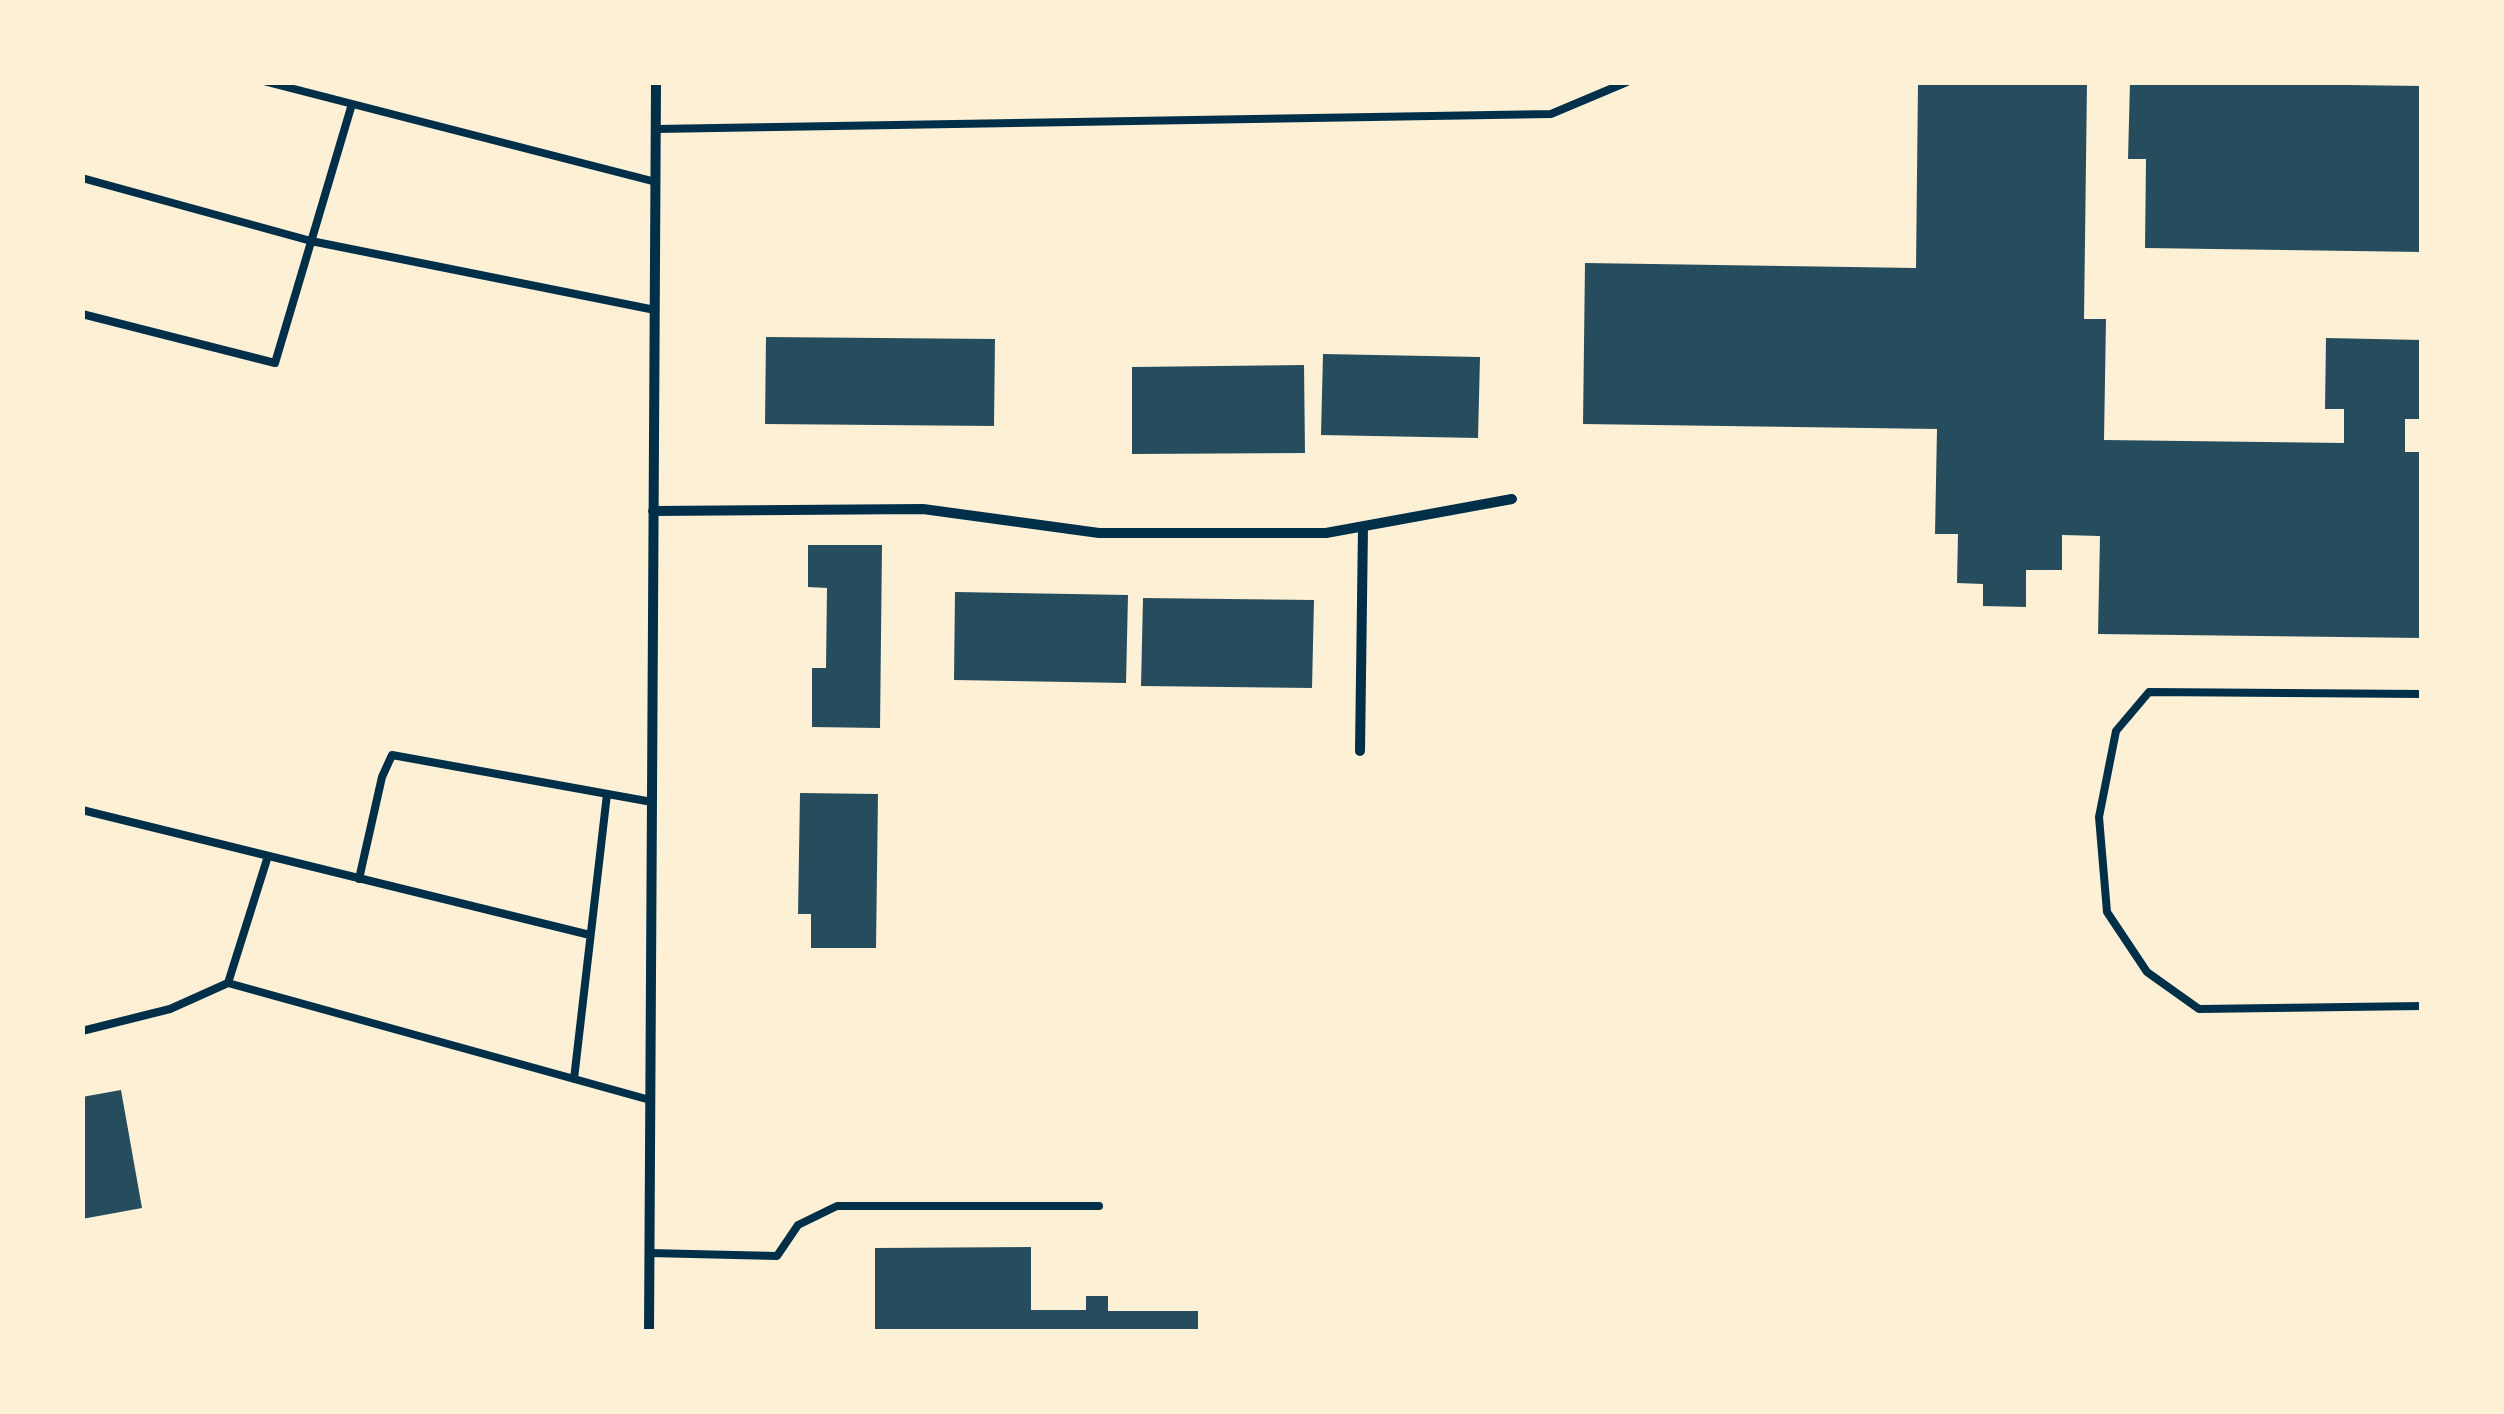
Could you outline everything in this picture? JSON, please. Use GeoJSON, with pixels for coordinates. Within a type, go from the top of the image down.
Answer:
{"type":"FeatureCollection","features":[{"type":"Feature","properties":{"kind":"street"},"geometry":{"type":"LineString","coordinates":[[648,1332],[656,82]]}},
{"type":"Feature","properties":{"kind":"street"},"geometry":{"type":"LineString","coordinates":[[654,511],[923,509],[1098,533],[1326,533],[1512,499]]}},
{"type":"Feature","properties":{"kind":"street"},"geometry":{"type":"LineString","coordinates":[[1360,751],[1363,527]]}},
{"type":"Feature","properties":{"kind":"lane"},"geometry":{"type":"LineString","coordinates":[[267,82],[656,182]]}},
{"type":"Feature","properties":{"kind":"lane"},"geometry":{"type":"LineString","coordinates":[[656,128],[1551,114],[1627,82]]}},
{"type":"Feature","properties":{"kind":"lane"},"geometry":{"type":"LineString","coordinates":[[82,314],[275,363],[352,104]]}},
{"type":"Feature","properties":{"kind":"lane"},"geometry":{"type":"LineString","coordinates":[[82,178],[311,241],[655,310]]}},
{"type":"Feature","properties":{"kind":"lane"},"geometry":{"type":"LineString","coordinates":[[2422,694],[2148,692],[2116,731],[2099,817],[2106,912],[2147,972],[2199,1009],[2422,1006]]}},
{"type":"Feature","properties":{"kind":"lane"},"geometry":{"type":"LineString","coordinates":[[358,879],[382,777],[392,755],[652,802]]}},
{"type":"Feature","properties":{"kind":"lane"},"geometry":{"type":"LineString","coordinates":[[574,1079],[607,794]]}},
{"type":"Feature","properties":{"kind":"lane"},"geometry":{"type":"LineString","coordinates":[[82,810],[590,935]]}},
{"type":"Feature","properties":{"kind":"lane"},"geometry":{"type":"LineString","coordinates":[[228,984],[268,856]]}},
{"type":"Feature","properties":{"kind":"lane"},"geometry":{"type":"LineString","coordinates":[[82,1032],[170,1010],[228,984],[650,1100]]}},
{"type":"Feature","properties":{"kind":"lane"},"geometry":{"type":"LineString","coordinates":[[649,1253],[776,1256],[798,1225],[838,1206],[1098,1206]]}},
{"type":"Feature","properties":{"kind":"building"},"geometry":{"type":"Polygon","coordinates":[[[1918,82],[2087,82],[2084,319],[2106,319],[2104,440],[2344,443],[2344,409],[2325,409],[2326,338],[2422,340],[2422,419],[2405,419],[2405,452],[2422,452],[2422,638],[2098,634],[2100,536],[2062,535],[2062,570],[2026,570],[2026,607],[1983,606],[1983,584],[1957,583],[1958,534],[1935,534],[1937,429],[1583,424],[1585,263],[1916,268],[1918,82]]]}},
{"type":"Feature","properties":{"kind":"building"},"geometry":{"type":"Polygon","coordinates":[[[2130,82],[2422,86],[2422,252],[2145,248],[2146,159],[2128,159],[2130,82]]]}},
{"type":"Feature","properties":{"kind":"building"},"geometry":{"type":"Polygon","coordinates":[[[766,337],[995,339],[994,426],[765,424],[766,337]]]}},
{"type":"Feature","properties":{"kind":"building"},"geometry":{"type":"Polygon","coordinates":[[[1323,354],[1480,357],[1478,438],[1321,435],[1323,354]]]}},
{"type":"Feature","properties":{"kind":"building"},"geometry":{"type":"Polygon","coordinates":[[[1304,365],[1305,453],[1132,454],[1132,367],[1304,365]]]}},
{"type":"Feature","properties":{"kind":"building"},"geometry":{"type":"Polygon","coordinates":[[[808,545],[882,545],[880,728],[812,727],[812,668],[826,668],[827,588],[808,587],[808,545]]]}},
{"type":"Feature","properties":{"kind":"building"},"geometry":{"type":"Polygon","coordinates":[[[955,592],[1128,595],[1126,683],[954,680],[955,592]]]}},
{"type":"Feature","properties":{"kind":"building"},"geometry":{"type":"Polygon","coordinates":[[[1143,598],[1314,600],[1312,688],[1141,686],[1143,598]]]}},
{"type":"Feature","properties":{"kind":"building"},"geometry":{"type":"Polygon","coordinates":[[[800,793],[878,794],[876,948],[811,948],[811,914],[798,914],[800,793]]]}},
{"type":"Feature","properties":{"kind":"building"},"geometry":{"type":"Polygon","coordinates":[[[121,1090],[142,1208],[82,1219],[82,1097],[121,1090]]]}},
{"type":"Feature","properties":{"kind":"building"},"geometry":{"type":"Polygon","coordinates":[[[1031,1247],[1031,1310],[1086,1310],[1086,1296],[1108,1296],[1108,1311],[1198,1311],[1198,1332],[875,1332],[875,1248],[1031,1247]]]}}]}
